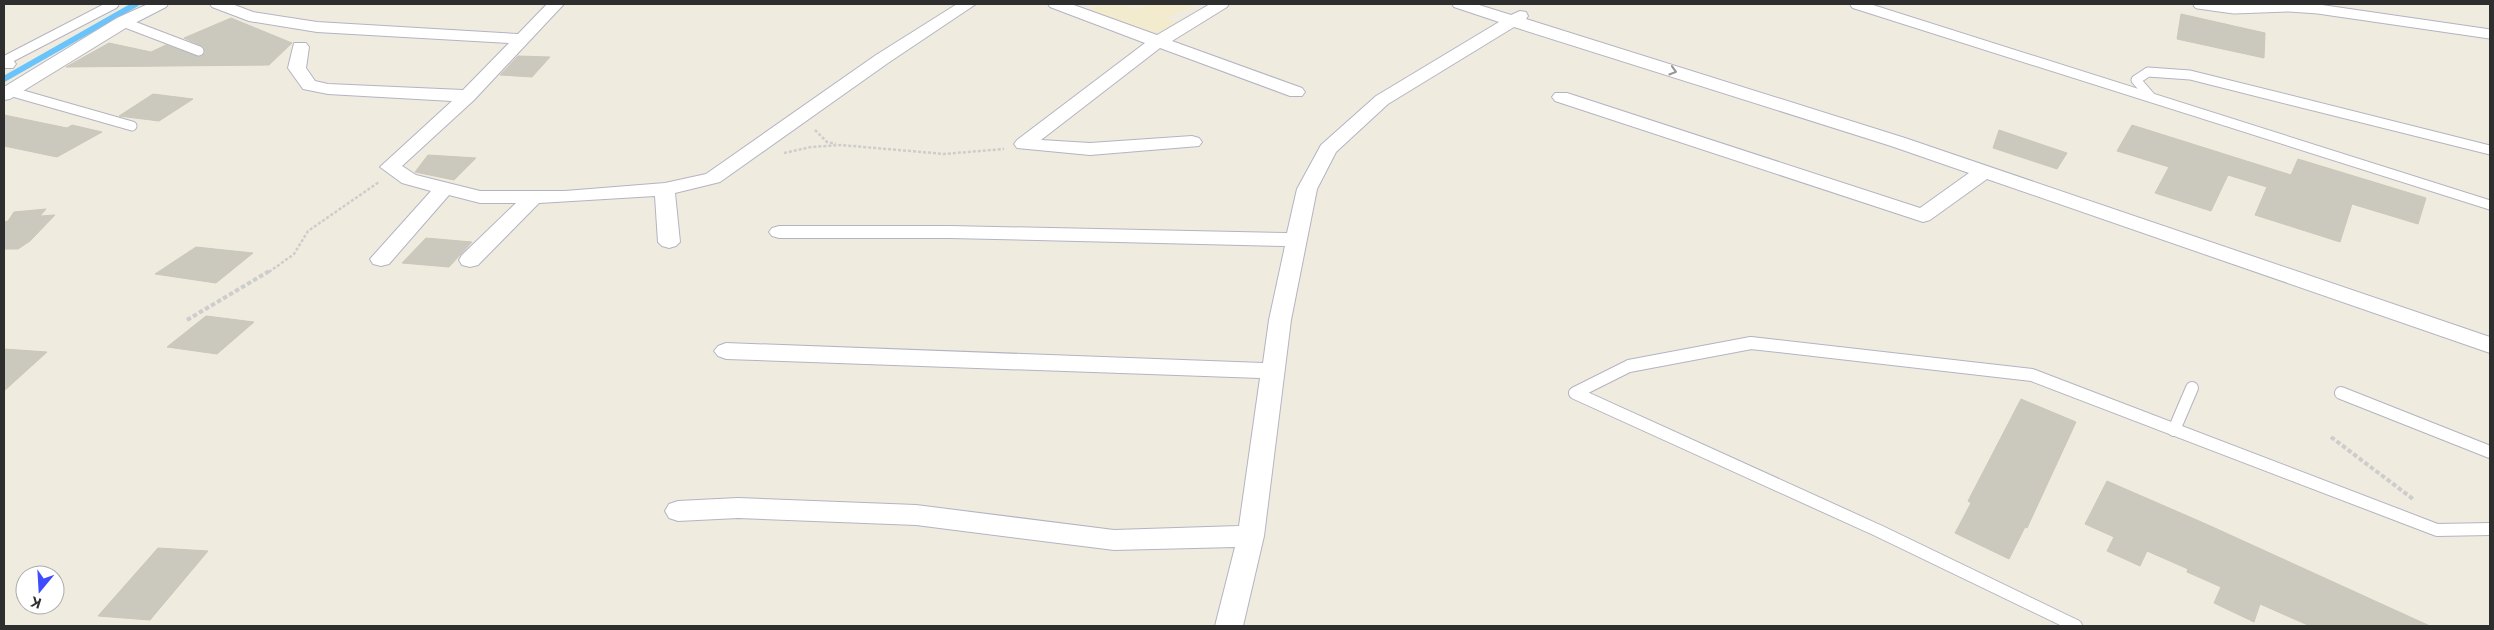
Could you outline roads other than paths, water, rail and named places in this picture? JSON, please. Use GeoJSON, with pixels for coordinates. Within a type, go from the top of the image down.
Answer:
{"type":"FeatureCollection","features":[{"type":"Feature","properties":{"kind":"street"},"geometry":{"type":"LineString","coordinates":[[6,93],[46,66],[123,22],[160,4]]}},
{"type":"Feature","properties":{"kind":"street"},"geometry":{"type":"LineString","coordinates":[[218,4],[249,16],[317,27],[520,39]]}},
{"type":"Feature","properties":{"kind":"street"},"geometry":{"type":"LineString","coordinates":[[556,4],[520,39],[468,96],[390,167],[409,179],[480,198],[565,197],[665,188],[713,178],[882,59],[968,4]]}},
{"type":"Feature","properties":{"kind":"street"},"geometry":{"type":"LineString","coordinates":[[1056,4],[1296,92]]}},
{"type":"Feature","properties":{"kind":"street"},"geometry":{"type":"LineString","coordinates":[[1192,142],[1151,143],[1110,149],[1048,147],[1024,144],[1157,42],[1221,4]]}},
{"type":"Feature","properties":{"kind":"street"},"geometry":{"type":"LineString","coordinates":[[1460,4],[1517,17]]}},
{"type":"Feature","properties":{"kind":"street"},"geometry":{"type":"LineString","coordinates":[[1484,4],[1517,17],[1953,160],[2490,345]]}},
{"type":"Feature","properties":{"kind":"street"},"geometry":{"type":"LineString","coordinates":[[1229,626],[1251,536],[1280,320],[1307,189],[1328,149],[1382,100],[1517,17]]}},
{"type":"Feature","properties":{"kind":"street"},"geometry":{"type":"LineString","coordinates":[[300,47],[297,68],[309,85],[328,88],[468,96]]}},
{"type":"Feature","properties":{"kind":"street"},"geometry":{"type":"LineString","coordinates":[[1561,97],[1923,216],[1985,172]]}},
{"type":"Feature","properties":{"kind":"street"},"geometry":{"type":"LineString","coordinates":[[665,188],[669,242]]}},
{"type":"Feature","properties":{"kind":"street"},"geometry":{"type":"LineString","coordinates":[[381,258],[444,189]]}},
{"type":"Feature","properties":{"kind":"street"},"geometry":{"type":"LineString","coordinates":[[470,260],[534,197]]}},
{"type":"Feature","properties":{"kind":"street"},"geometry":{"type":"LineString","coordinates":[[779,232],[950,232],[1297,240]]}},
{"type":"Feature","properties":{"kind":"street"},"geometry":{"type":"LineString","coordinates":[[726,351],[1274,371]]}},
{"type":"Feature","properties":{"kind":"street"},"geometry":{"type":"LineString","coordinates":[[678,511],[738,508],[916,515],[1114,540],[1251,536]]}},
{"type":"Feature","properties":{"kind":"lane"},"geometry":{"type":"LineString","coordinates":[[5,63],[114,4]]}},
{"type":"Feature","properties":{"kind":"lane"},"geometry":{"type":"LineString","coordinates":[[1855,4],[2490,205]]}},
{"type":"Feature","properties":{"kind":"lane"},"geometry":{"type":"LineString","coordinates":[[2198,4],[2234,8],[2290,7],[2318,9],[2365,15],[2424,26],[2490,34]]}},
{"type":"Feature","properties":{"kind":"lane"},"geometry":{"type":"LineString","coordinates":[[123,22],[199,51]]}},
{"type":"Feature","properties":{"kind":"lane"},"geometry":{"type":"LineString","coordinates":[[2151,97],[2136,80],[2148,72],[2190,75],[2490,150]]}},
{"type":"Feature","properties":{"kind":"lane"},"geometry":{"type":"LineString","coordinates":[[6,93],[132,126]]}},
{"type":"Feature","properties":{"kind":"lane"},"geometry":{"type":"LineString","coordinates":[[2076,626],[1879,531],[1575,393],[1629,366],[1751,343],[2032,375],[2437,530],[2490,529]]}},
{"type":"Feature","properties":{"kind":"lane"},"geometry":{"type":"LineString","coordinates":[[2174,430],[2192,388]]}},
{"type":"Feature","properties":{"kind":"lane"},"geometry":{"type":"LineString","coordinates":[[2341,393],[2490,452]]}},
{"type":"Feature","properties":{"kind":"waterway"},"geometry":{"type":"LineString","coordinates":[[4,79],[136,4]]}}]}
